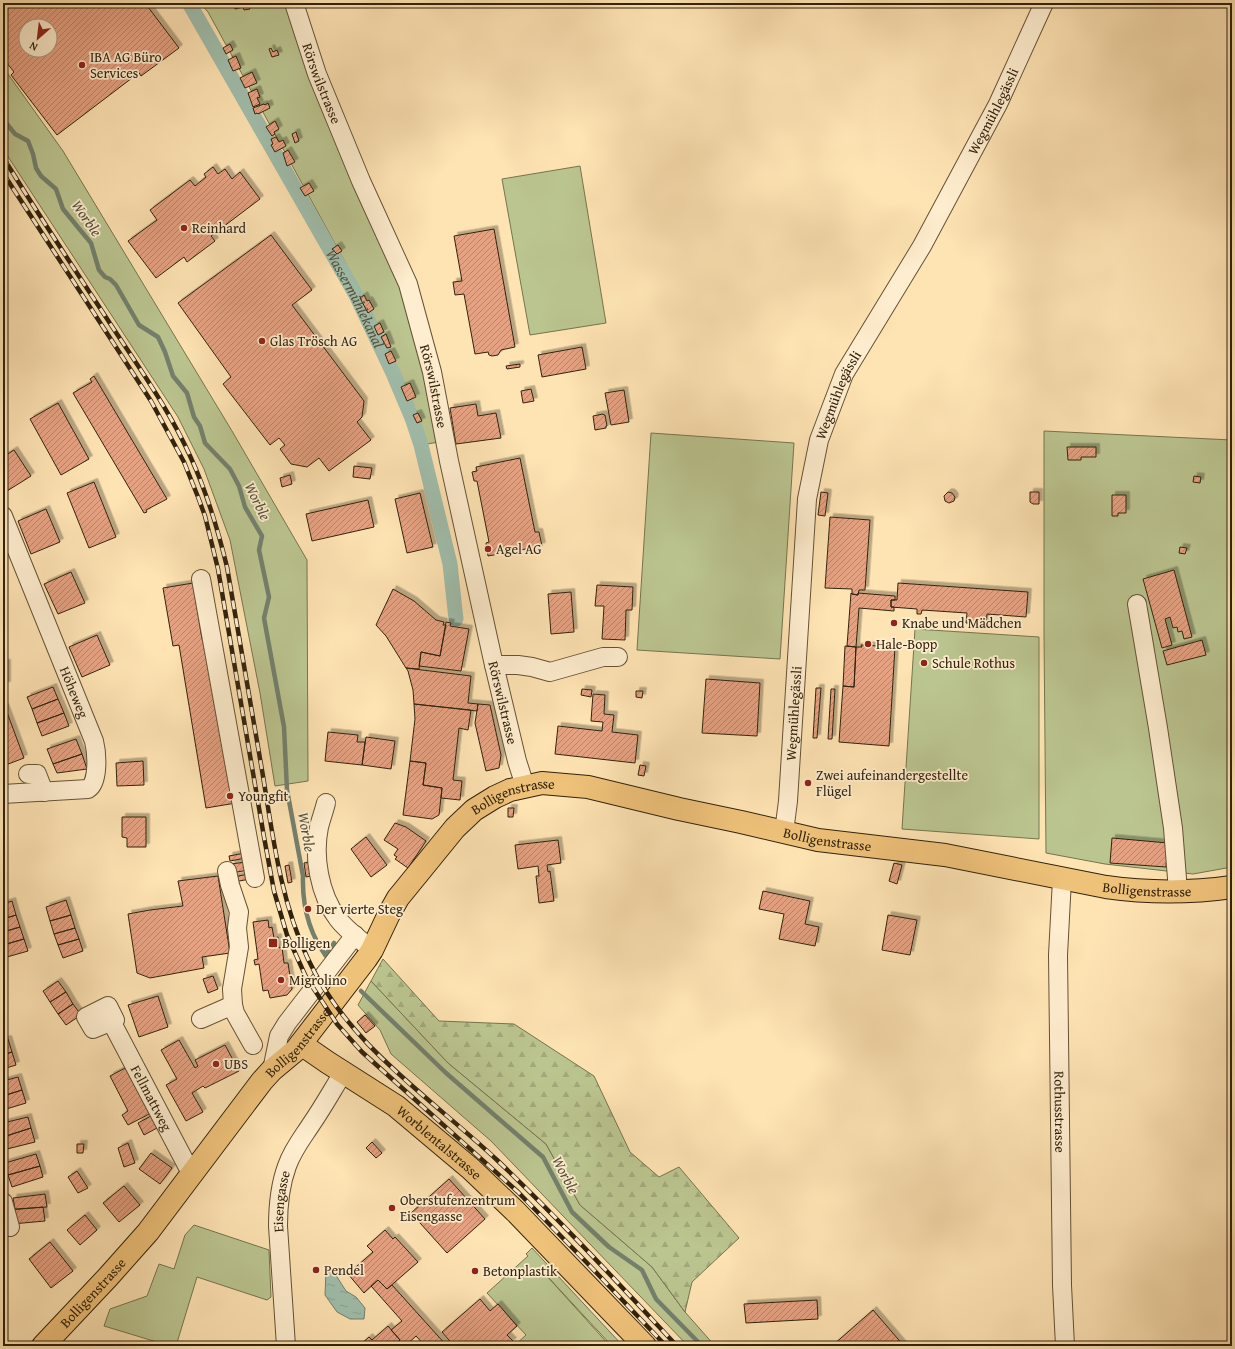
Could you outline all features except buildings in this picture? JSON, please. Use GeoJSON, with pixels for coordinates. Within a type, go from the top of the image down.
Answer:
{"type":"FeatureCollection","features":[{"type":"Feature","properties":{"kind":"main road","name":"Bolligenstrasse"},"geometry":{"type":"LineString","coordinates":[[43,1346],[148,1232],[262,1081],[301,1044],[372,950],[398,898],[456,828],[474,810],[510,790],[542,783],[588,787],[679,810],[818,840],[952,856],[1062,879],[1124,890],[1148,892],[1232,887]]}},
{"type":"Feature","properties":{"kind":"main road","name":"Worblentalstrasse"},"geometry":{"type":"LineString","coordinates":[[301,1044],[343,1073],[396,1106],[471,1169],[515,1211],[645,1346]]}},
{"type":"Feature","properties":{"kind":"street","name":"Rörswilstrasse"},"geometry":{"type":"LineString","coordinates":[[294,3],[320,81],[361,181],[408,284],[432,372],[449,461],[494,665],[517,761],[525,786]]}},
{"type":"Feature","properties":{"kind":"street","name":"Wegmühlegässli"},"geometry":{"type":"LineString","coordinates":[[784,832],[788,801],[808,499],[819,440],[844,374],[922,246],[998,104],[1044,3]]}},
{"type":"Feature","properties":{"kind":"street","name":"Höheweg"},"geometry":{"type":"LineString","coordinates":[[3,516],[96,749],[94,782],[88,789],[3,794]]}},
{"type":"Feature","properties":{"kind":"street"},"geometry":{"type":"LineString","coordinates":[[201,579],[255,878]]}},
{"type":"Feature","properties":{"kind":"street"},"geometry":{"type":"LineString","coordinates":[[1136,604],[1158,728],[1173,828],[1178,891]]}},
{"type":"Feature","properties":{"kind":"street"},"geometry":{"type":"LineString","coordinates":[[494,665],[518,665],[550,672],[603,657],[618,657]]}},
{"type":"Feature","properties":{"kind":"street"},"geometry":{"type":"LineString","coordinates":[[28,774],[37,774],[44,792]]}},
{"type":"Feature","properties":{"kind":"street"},"geometry":{"type":"LineString","coordinates":[[326,803],[319,826],[317,847],[319,870],[326,897],[332,910],[342,924],[372,950]]}},
{"type":"Feature","properties":{"kind":"street"},"geometry":{"type":"LineString","coordinates":[[228,871],[230,885],[239,912],[237,928],[239,947],[232,989],[233,1005],[235,1013],[253,1045]]}},
{"type":"Feature","properties":{"kind":"street","name":"Rothusstrasse"},"geometry":{"type":"LineString","coordinates":[[1062,879],[1058,955],[1062,1285],[1065,1346]]}},
{"type":"Feature","properties":{"kind":"street"},"geometry":{"type":"LineString","coordinates":[[272,1070],[278,1036],[355,935]]}},
{"type":"Feature","properties":{"kind":"street"},"geometry":{"type":"LineString","coordinates":[[201,1019],[233,1005]]}},
{"type":"Feature","properties":{"kind":"street","name":"Fellmattweg"},"geometry":{"type":"LineString","coordinates":[[111,1021],[192,1175]]}},
{"type":"Feature","properties":{"kind":"street","name":"Eisengasse"},"geometry":{"type":"LineString","coordinates":[[286,1346],[278,1226],[278,1209],[281,1189],[288,1165],[297,1145],[343,1073]]}},
{"type":"Feature","properties":{"kind":"street"},"geometry":{"type":"LineString","coordinates":[[3,1202],[10,1227]]}},
{"type":"Feature","properties":{"kind":"green space"},"geometry":{"type":"Polygon","coordinates":[[[200,3],[294,3],[408,284],[445,441],[427,444],[398,369],[361,291],[208,12],[200,3]]]}},
{"type":"Feature","properties":{"kind":"green space"},"geometry":{"type":"Polygon","coordinates":[[[3,67],[63,151],[232,431],[307,560],[308,781],[275,786],[260,693],[230,540],[204,469],[178,417],[3,149],[3,67]]]}},
{"type":"Feature","properties":{"kind":"green space"},"geometry":{"type":"Polygon","coordinates":[[[580,166],[606,323],[530,335],[502,179],[580,166]]]}},
{"type":"Feature","properties":{"kind":"green space"},"geometry":{"type":"Polygon","coordinates":[[[1044,431],[1232,440],[1232,867],[1193,874],[1105,864],[1046,853],[1044,431]]]}},
{"type":"Feature","properties":{"kind":"green space"},"geometry":{"type":"Polygon","coordinates":[[[651,433],[794,443],[780,659],[637,650],[651,433]]]}},
{"type":"Feature","properties":{"kind":"green space"},"geometry":{"type":"Polygon","coordinates":[[[915,629],[1039,637],[1039,839],[902,829],[915,629]]]}},
{"type":"Feature","properties":{"kind":"green space"},"geometry":{"type":"Polygon","coordinates":[[[383,959],[439,1021],[514,1024],[594,1076],[630,1152],[659,1177],[679,1167],[739,1238],[692,1282],[685,1312],[652,1267],[580,1205],[546,1144],[448,1063],[371,981],[383,959]]]}},
{"type":"Feature","properties":{"kind":"green space"},"geometry":{"type":"Polygon","coordinates":[[[371,981],[448,1063],[546,1144],[580,1205],[652,1267],[685,1312],[715,1346],[688,1346],[491,1141],[391,1054],[380,1030],[358,1005],[371,981]]]}},
{"type":"Feature","properties":{"kind":"green space"},"geometry":{"type":"Polygon","coordinates":[[[194,1225],[269,1250],[271,1297],[267,1300],[197,1277],[176,1346],[170,1346],[104,1326],[110,1309],[147,1296],[159,1264],[174,1269],[185,1235],[194,1225]]]}},
{"type":"Feature","properties":{"kind":"green space"},"geometry":{"type":"Polygon","coordinates":[[[532,1248],[623,1346],[612,1346],[546,1275],[610,1346],[514,1346],[526,1335],[487,1293],[528,1256],[526,1254],[532,1248]]]}},
{"type":"Feature","properties":{"kind":"water"},"geometry":{"type":"Polygon","coordinates":[[[332,1269],[346,1291],[356,1297],[365,1308],[364,1319],[350,1319],[337,1312],[325,1295],[326,1271],[332,1269]]]}},
{"type":"Feature","properties":{"kind":"waterway","name":"Wassermühlekanal"},"geometry":{"type":"LineString","coordinates":[[189,3],[356,295],[393,373],[412,418],[421,445],[450,564],[456,619]]}},
{"type":"Feature","properties":{"kind":"waterway","name":"Worble"},"geometry":{"type":"LineString","coordinates":[[3,119],[15,134],[28,141],[36,168],[41,176],[56,189],[63,209],[91,243],[99,270],[105,277],[110,279],[116,285],[139,325],[158,337],[173,376],[187,393],[194,417],[200,426],[205,443],[230,469],[239,486],[245,507],[262,536],[259,550],[269,597],[264,618],[284,727],[287,790],[303,876],[304,899],[308,921],[312,931],[322,951],[329,960]]}},
{"type":"Feature","properties":{"kind":"waterway","name":"Wassermühlekanal"},"geometry":{"type":"LineString","coordinates":[[325,955],[334,943]]}},
{"type":"Feature","properties":{"kind":"waterway","name":"Worble"},"geometry":{"type":"LineString","coordinates":[[361,991],[446,1073],[543,1157],[572,1212],[609,1247],[642,1270],[656,1299],[702,1346]]}},
{"type":"Feature","properties":{"kind":"railway"},"geometry":{"type":"LineString","coordinates":[[3,157],[44,223],[146,377],[183,441],[202,485],[216,525],[227,567],[279,869],[291,915],[299,937],[308,959],[325,990],[345,1018],[368,1044],[392,1068],[520,1182],[677,1346]]}},
{"type":"Feature","properties":{"kind":"railway"},"geometry":{"type":"LineString","coordinates":[[3,173],[151,401],[184,462],[198,497],[205,516],[218,569],[274,891],[287,935],[306,977],[337,1024],[362,1052],[518,1192],[666,1346]]}},
{"type":"Feature","properties":{"kind":"place","name":"IBA AG Büro Services"},"geometry":{"type":"Point","coordinates":[82,65]}},
{"type":"Feature","properties":{"kind":"place","name":"Reinhard"},"geometry":{"type":"Point","coordinates":[184,228]}},
{"type":"Feature","properties":{"kind":"place","name":"Glas Trösch AG"},"geometry":{"type":"Point","coordinates":[262,341]}},
{"type":"Feature","properties":{"kind":"place","name":"Agel AG"},"geometry":{"type":"Point","coordinates":[488,549]}},
{"type":"Feature","properties":{"kind":"place","name":"Knabe und Mädchen"},"geometry":{"type":"Point","coordinates":[894,623]}},
{"type":"Feature","properties":{"kind":"place","name":"Hale-Bopp"},"geometry":{"type":"Point","coordinates":[868,644]}},
{"type":"Feature","properties":{"kind":"place","name":"Schule Rothus"},"geometry":{"type":"Point","coordinates":[924,663]}},
{"type":"Feature","properties":{"kind":"place","name":"Zwei aufeinandergestellte Flügel"},"geometry":{"type":"Point","coordinates":[808,783]}},
{"type":"Feature","properties":{"kind":"place","name":"Youngfit"},"geometry":{"type":"Point","coordinates":[230,796]}},
{"type":"Feature","properties":{"kind":"place","name":"Der vierte Steg"},"geometry":{"type":"Point","coordinates":[308,909]}},
{"type":"Feature","properties":{"kind":"place","name":"Bolligen"},"geometry":{"type":"Point","coordinates":[273,943]}},
{"type":"Feature","properties":{"kind":"place","name":"Migrolino"},"geometry":{"type":"Point","coordinates":[281,980]}},
{"type":"Feature","properties":{"kind":"place","name":"UBS"},"geometry":{"type":"Point","coordinates":[216,1064]}},
{"type":"Feature","properties":{"kind":"place","name":"Oberstufenzentrum Eisengasse"},"geometry":{"type":"Point","coordinates":[392,1208]}},
{"type":"Feature","properties":{"kind":"place","name":"Pendel"},"geometry":{"type":"Point","coordinates":[316,1270]}},
{"type":"Feature","properties":{"kind":"place","name":"Betonplastik"},"geometry":{"type":"Point","coordinates":[475,1271]}}]}
